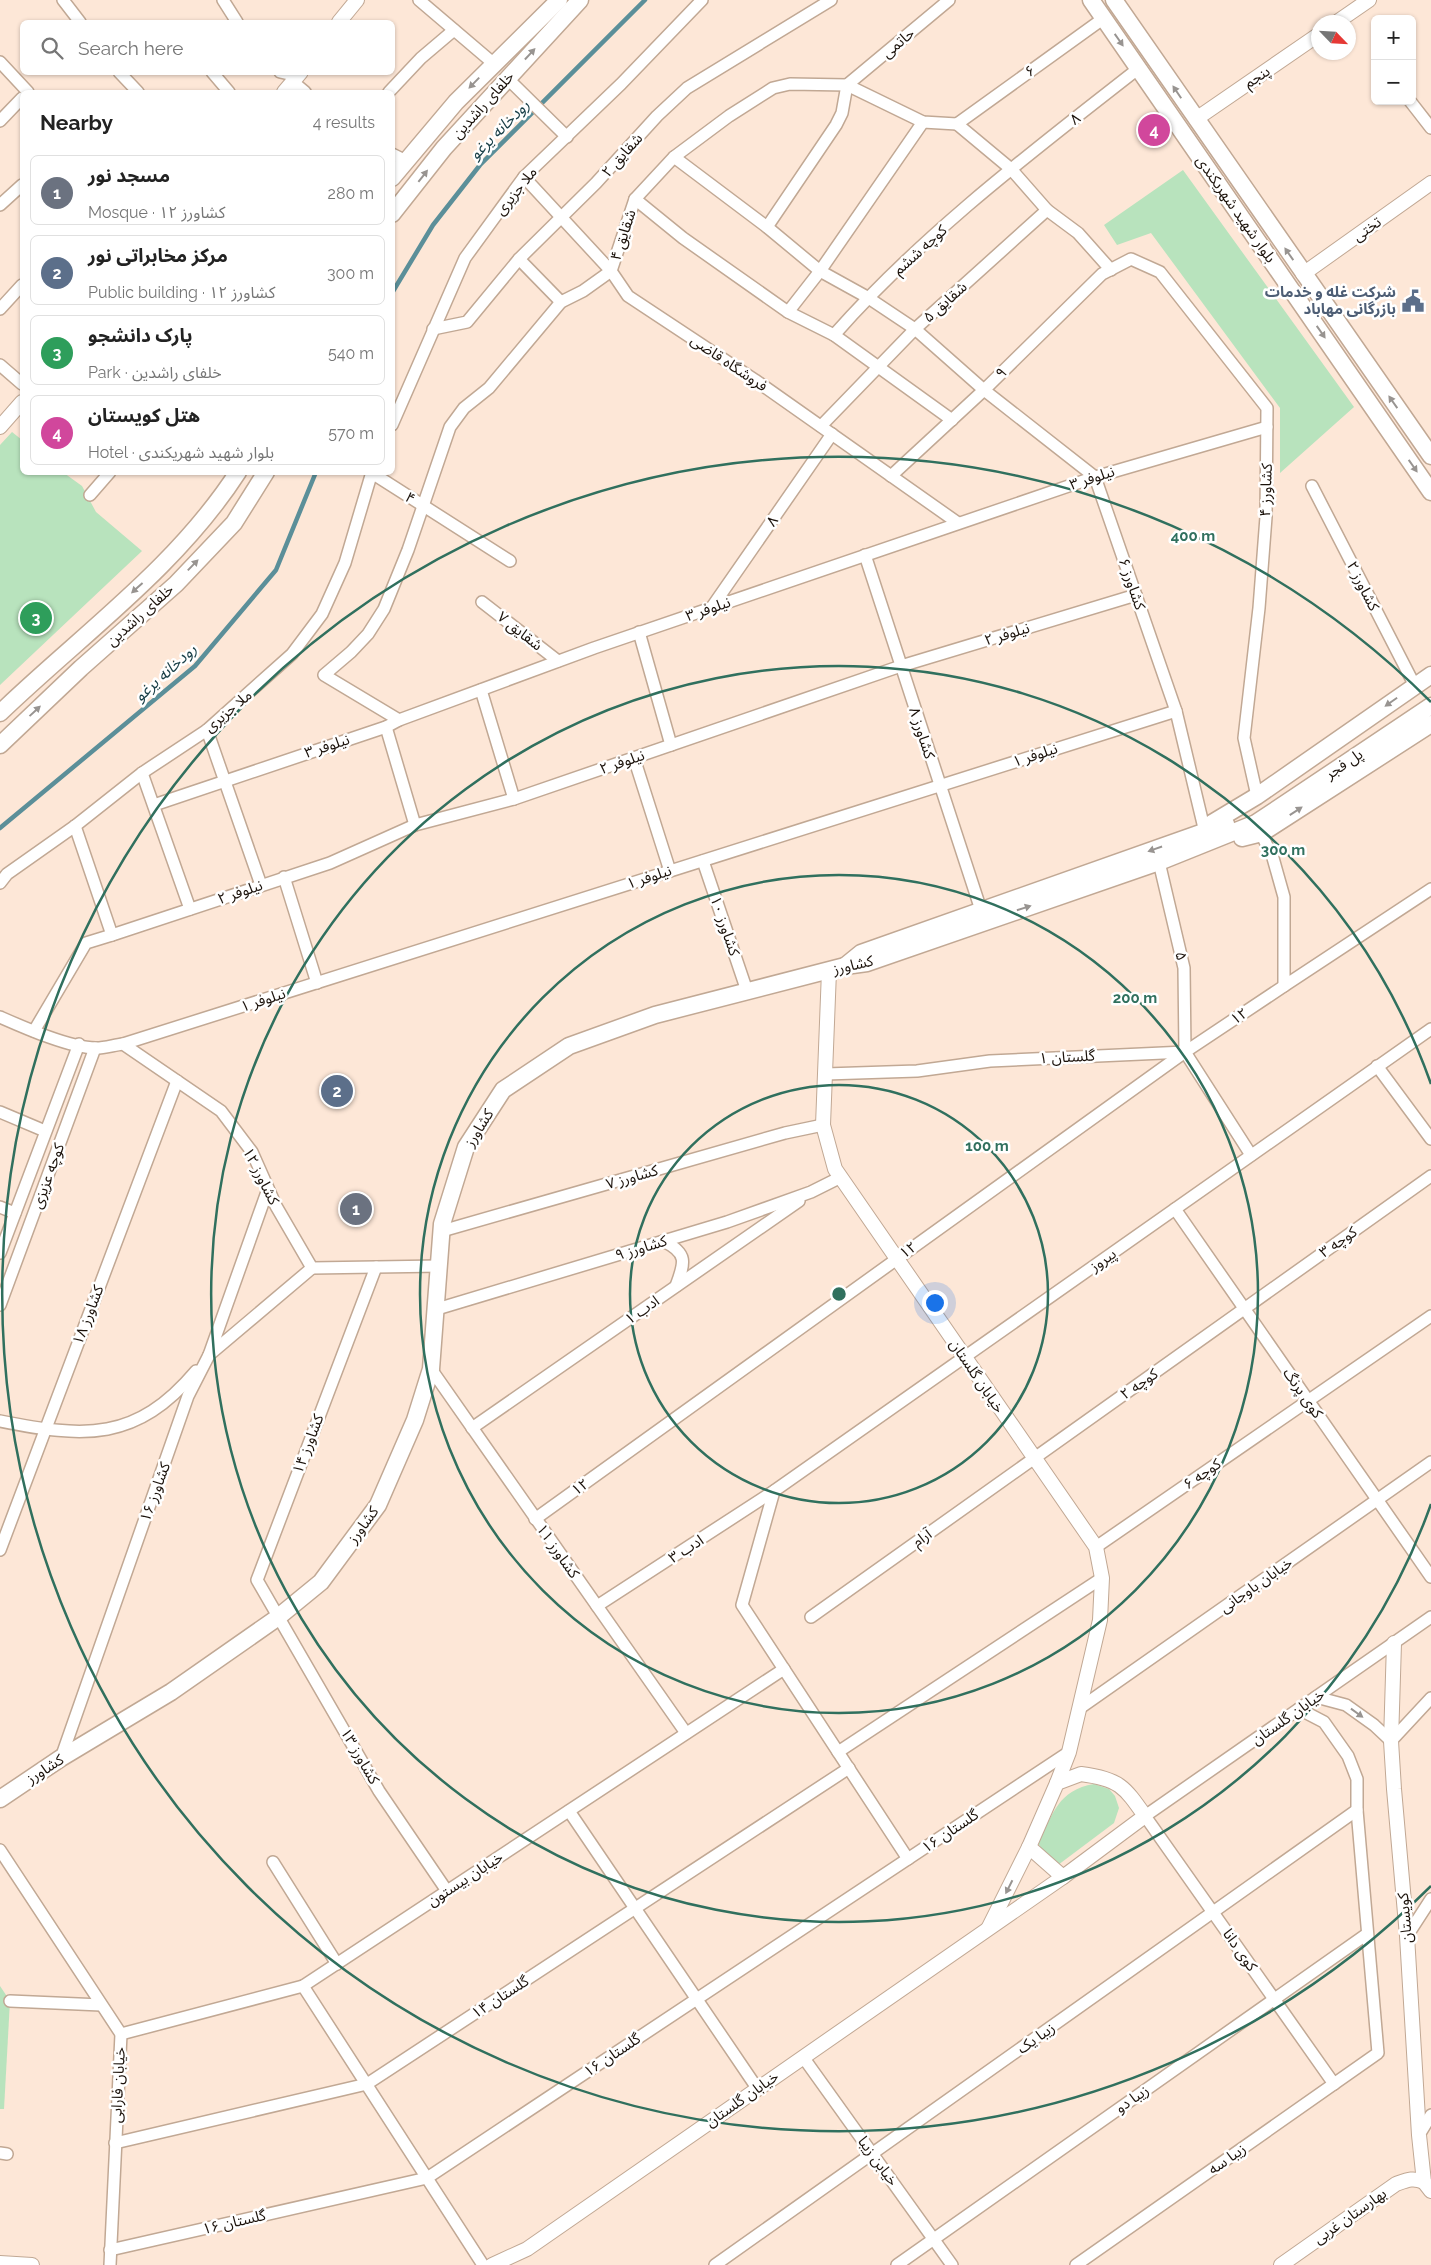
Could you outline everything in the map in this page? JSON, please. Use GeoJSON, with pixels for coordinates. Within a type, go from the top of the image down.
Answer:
{"type":"FeatureCollection","features":[{"type":"Feature","properties":{"kind":"main road"},"geometry":{"type":"LineString","coordinates":[[399,158],[558,0]]}},
{"type":"Feature","properties":{"kind":"main road","name":"خلفای راشدین"},"geometry":{"type":"LineString","coordinates":[[395,210],[444,148],[580,0]]}},
{"type":"Feature","properties":{"kind":"main road","name":"بلوار شهید شهریکندی"},"geometry":{"type":"LineString","coordinates":[[1091,0],[1431,492]]}},
{"type":"Feature","properties":{"kind":"main road","name":"بلوار شهید شهریکندی"},"geometry":{"type":"LineString","coordinates":[[1114,0],[1431,456]]}},
{"type":"Feature","properties":{"kind":"main road"},"geometry":{"type":"LineString","coordinates":[[493,63],[507,78]]}},
{"type":"Feature","properties":{"kind":"main road"},"geometry":{"type":"LineString","coordinates":[[0,713],[177,552],[219,502],[236,475]]}},
{"type":"Feature","properties":{"kind":"main road","name":"خلفای راشدین"},"geometry":{"type":"LineString","coordinates":[[0,745],[81,668],[176,584],[234,523],[264,475]]}},
{"type":"Feature","properties":{"kind":"main road"},"geometry":{"type":"LineString","coordinates":[[845,966],[861,953],[981,910],[1186,844],[1204,828],[1256,796],[1431,675]]}},
{"type":"Feature","properties":{"kind":"main road"},"geometry":{"type":"LineString","coordinates":[[1256,824],[1431,693]]}},
{"type":"Feature","properties":{"kind":"main road","name":"پل فجر"},"geometry":{"type":"LineString","coordinates":[[1256,824],[1431,706]]}},
{"type":"Feature","properties":{"kind":"main road"},"geometry":{"type":"LineString","coordinates":[[1256,824],[1431,724]]}},
{"type":"Feature","properties":{"kind":"main road","name":"کشاورز"},"geometry":{"type":"LineString","coordinates":[[0,1798],[61,1758],[171,1692],[277,1618],[321,1582],[378,1505],[415,1420],[430,1369],[437,1309],[442,1230],[466,1147],[503,1090],[569,1046],[655,1015],[845,966],[867,963],[1159,862],[1186,844],[1256,824]]}},
{"type":"Feature","properties":{"kind":"street"},"geometry":{"type":"LineString","coordinates":[[63,0],[78,20]]}},
{"type":"Feature","properties":{"kind":"street"},"geometry":{"type":"LineString","coordinates":[[223,0],[237,20]]}},
{"type":"Feature","properties":{"kind":"street"},"geometry":{"type":"LineString","coordinates":[[341,20],[357,0]]}},
{"type":"Feature","properties":{"kind":"street","name":"ملا جزیری"},"geometry":{"type":"LineString","coordinates":[[395,418],[465,258],[524,177],[567,137],[702,0]]}},
{"type":"Feature","properties":{"kind":"street","name":"شقایق ۲"},"geometry":{"type":"LineString","coordinates":[[433,329],[467,322],[518,259],[596,183],[657,116],[687,88],[831,0]]}},
{"type":"Feature","properties":{"kind":"street","name":"حاتمی"},"geometry":{"type":"LineString","coordinates":[[847,85],[949,0]]}},
{"type":"Feature","properties":{"kind":"street"},"geometry":{"type":"LineString","coordinates":[[1347,15],[1370,0]]}},
{"type":"Feature","properties":{"kind":"street"},"geometry":{"type":"LineString","coordinates":[[422,1],[493,63]]}},
{"type":"Feature","properties":{"kind":"street","name":"۶"},"geometry":{"type":"LineString","coordinates":[[957,124],[1104,18]]}},
{"type":"Feature","properties":{"kind":"street"},"geometry":{"type":"LineString","coordinates":[[390,90],[421,58],[454,30]]}},
{"type":"Feature","properties":{"kind":"street","name":"پنجم"},"geometry":{"type":"LineString","coordinates":[[1196,119],[1311,40]]}},
{"type":"Feature","properties":{"kind":"street"},"geometry":{"type":"LineString","coordinates":[[0,62],[26,90]]}},
{"type":"Feature","properties":{"kind":"street","name":"۸"},"geometry":{"type":"LineString","coordinates":[[1011,169],[1138,68]]}},
{"type":"Feature","properties":{"kind":"street"},"geometry":{"type":"LineString","coordinates":[[122,75],[136,90]]}},
{"type":"Feature","properties":{"kind":"street"},"geometry":{"type":"LineString","coordinates":[[215,75],[227,90]]}},
{"type":"Feature","properties":{"kind":"street"},"geometry":{"type":"LineString","coordinates":[[507,78],[567,137]]}},
{"type":"Feature","properties":{"kind":"street"},"geometry":{"type":"LineString","coordinates":[[294,81],[304,90]]}},
{"type":"Feature","properties":{"kind":"street","name":"شقایق ۴"},"geometry":{"type":"LineString","coordinates":[[398,720],[324,675],[351,652],[368,634],[384,609],[396,582],[450,427],[464,408],[489,388],[561,302],[583,291],[611,271],[635,199],[674,157],[729,116],[773,88],[790,84],[847,85],[923,122],[957,124]]}},
{"type":"Feature","properties":{"kind":"street"},"geometry":{"type":"LineString","coordinates":[[766,227],[836,125],[842,113],[847,85]]}},
{"type":"Feature","properties":{"kind":"street"},"geometry":{"type":"LineString","coordinates":[[0,121],[20,100]]}},
{"type":"Feature","properties":{"kind":"street"},"geometry":{"type":"LineString","coordinates":[[1413,105],[1431,128]]}},
{"type":"Feature","properties":{"kind":"street"},"geometry":{"type":"LineString","coordinates":[[788,312],[820,272],[923,122]]}},
{"type":"Feature","properties":{"kind":"street"},"geometry":{"type":"LineString","coordinates":[[957,124],[1011,169],[1047,210],[1078,233],[1111,270]]}},
{"type":"Feature","properties":{"kind":"street"},"geometry":{"type":"LineString","coordinates":[[674,157],[766,227],[820,272],[867,298],[915,329],[984,390],[1095,477]]}},
{"type":"Feature","properties":{"kind":"street","name":"کوچه ششم"},"geometry":{"type":"LineString","coordinates":[[834,335],[867,298],[1011,169]]}},
{"type":"Feature","properties":{"kind":"street","name":"فروشگاه قاضی"},"geometry":{"type":"LineString","coordinates":[[524,177],[611,271],[628,296],[821,426],[958,524]]}},
{"type":"Feature","properties":{"kind":"street","name":"تختی"},"geometry":{"type":"LineString","coordinates":[[1303,274],[1431,183]]}},
{"type":"Feature","properties":{"kind":"street"},"geometry":{"type":"LineString","coordinates":[[0,205],[20,187]]}},
{"type":"Feature","properties":{"kind":"street"},"geometry":{"type":"LineString","coordinates":[[635,199],[683,238],[788,312],[834,335],[952,420]]}},
{"type":"Feature","properties":{"kind":"street","name":"شقایق ۵"},"geometry":{"type":"LineString","coordinates":[[821,426],[915,329],[1047,210]]}},
{"type":"Feature","properties":{"kind":"street"},"geometry":{"type":"LineString","coordinates":[[518,259],[561,302]]}},
{"type":"Feature","properties":{"kind":"street","name":"کشاورز ۴"},"geometry":{"type":"LineString","coordinates":[[1111,270],[1131,259],[1160,272],[1267,408],[1266,517],[1259,608],[1244,738],[1256,796]]}},
{"type":"Feature","properties":{"kind":"street","name":"۹"},"geometry":{"type":"LineString","coordinates":[[891,476],[984,390],[1102,274],[1111,270]]}},
{"type":"Feature","properties":{"kind":"street"},"geometry":{"type":"LineString","coordinates":[[0,309],[20,286]]}},
{"type":"Feature","properties":{"kind":"street"},"geometry":{"type":"LineString","coordinates":[[0,365],[20,382]]}},
{"type":"Feature","properties":{"kind":"street"},"geometry":{"type":"LineString","coordinates":[[0,427],[20,404]]}},
{"type":"Feature","properties":{"kind":"street","name":"نیلوفر ۳"},"geometry":{"type":"LineString","coordinates":[[154,805],[386,727],[398,720],[558,661],[865,555],[1095,477],[1267,427]]}},
{"type":"Feature","properties":{"kind":"street","name":"۸"},"geometry":{"type":"LineString","coordinates":[[712,607],[832,434]]}},
{"type":"Feature","properties":{"kind":"street"},"geometry":{"type":"LineString","coordinates":[[90,495],[107,475]]}},
{"type":"Feature","properties":{"kind":"street","name":"ملا جزیری"},"geometry":{"type":"LineString","coordinates":[[0,884],[7,874],[75,826],[142,773],[207,730],[292,654],[322,614],[345,563],[371,475]]}},
{"type":"Feature","properties":{"kind":"street","name":"۴"},"geometry":{"type":"LineString","coordinates":[[375,475],[422,507],[510,561]]}},
{"type":"Feature","properties":{"kind":"street","name":"کشاورز ۶"},"geometry":{"type":"LineString","coordinates":[[1095,477],[1176,711],[1204,828]]}},
{"type":"Feature","properties":{"kind":"street","name":"کشاورز ۲"},"geometry":{"type":"LineString","coordinates":[[1312,486],[1415,686]]}},
{"type":"Feature","properties":{"kind":"street","name":"کشاورز ۸"},"geometry":{"type":"LineString","coordinates":[[865,555],[981,910]]}},
{"type":"Feature","properties":{"kind":"street","name":"نیلوفر ۲"},"geometry":{"type":"LineString","coordinates":[[34,1031],[86,943],[330,863],[415,825],[514,798],[901,666],[1136,596]]}},
{"type":"Feature","properties":{"kind":"street","name":"شقایق ۷"},"geometry":{"type":"LineString","coordinates":[[482,602],[558,661]]}},
{"type":"Feature","properties":{"kind":"street"},"geometry":{"type":"LineString","coordinates":[[639,632],[671,745]]}},
{"type":"Feature","properties":{"kind":"street"},"geometry":{"type":"LineString","coordinates":[[481,690],[514,798]]}},
{"type":"Feature","properties":{"kind":"street","name":"نیلوفر ۱"},"geometry":{"type":"LineString","coordinates":[[123,1044],[1176,711]]}},
{"type":"Feature","properties":{"kind":"street"},"geometry":{"type":"LineString","coordinates":[[386,727],[415,825]]}},
{"type":"Feature","properties":{"kind":"street"},"geometry":{"type":"LineString","coordinates":[[207,730],[261,885]]}},
{"type":"Feature","properties":{"kind":"street"},"geometry":{"type":"LineString","coordinates":[[634,758],[670,871]]}},
{"type":"Feature","properties":{"kind":"street"},"geometry":{"type":"LineString","coordinates":[[142,773],[190,909]]}},
{"type":"Feature","properties":{"kind":"street"},"geometry":{"type":"LineString","coordinates":[[1256,824],[1273,858],[1284,897],[1284,986]]}},
{"type":"Feature","properties":{"kind":"street"},"geometry":{"type":"LineString","coordinates":[[75,826],[112,935]]}},
{"type":"Feature","properties":{"kind":"street","name":"کشاورز ۱۰"},"geometry":{"type":"LineString","coordinates":[[703,860],[747,992]]}},
{"type":"Feature","properties":{"kind":"street","name":"۵"},"geometry":{"type":"LineString","coordinates":[[1159,862],[1184,968],[1185,1052]]}},
{"type":"Feature","properties":{"kind":"street"},"geometry":{"type":"LineString","coordinates":[[284,877],[317,983]]}},
{"type":"Feature","properties":{"kind":"street","name":"۱۲"},"geometry":{"type":"LineString","coordinates":[[536,1519],[896,1258],[1185,1052],[1431,889]]}},
{"type":"Feature","properties":{"kind":"street","name":"خیابان گلستان"},"geometry":{"type":"LineString","coordinates":[[828,971],[823,1125],[835,1169],[1096,1547],[1102,1578],[1100,1620],[1069,1752],[1029,1847],[988,1927]]}},
{"type":"Feature","properties":{"kind":"street"},"geometry":{"type":"LineString","coordinates":[[0,1017],[34,1031],[95,1048],[123,1044]]}},
{"type":"Feature","properties":{"kind":"street","name":"پیروز"},"geometry":{"type":"LineString","coordinates":[[774,1491],[1431,1029]]}},
{"type":"Feature","properties":{"kind":"street"},"geometry":{"type":"LineString","coordinates":[[0,1253],[79,1044]]}},
{"type":"Feature","properties":{"kind":"street","name":"کشاورز ۱۲"},"geometry":{"type":"LineString","coordinates":[[123,1044],[221,1111],[252,1152],[268,1189],[312,1268]]}},
{"type":"Feature","properties":{"kind":"street","name":"کوچه عزیزی"},"geometry":{"type":"LineString","coordinates":[[0,1305],[95,1048]]}},
{"type":"Feature","properties":{"kind":"street"},"geometry":{"type":"LineString","coordinates":[[1185,1052],[1251,1156]]}},
{"type":"Feature","properties":{"kind":"street","name":"گلستان ۱"},"geometry":{"type":"LineString","coordinates":[[826,1074],[917,1071],[1000,1061],[1185,1052]]}},
{"type":"Feature","properties":{"kind":"street"},"geometry":{"type":"LineString","coordinates":[[1377,1066],[1431,1140]]}},
{"type":"Feature","properties":{"kind":"street","name":"کشاورز ۱۸"},"geometry":{"type":"LineString","coordinates":[[0,1550],[177,1081]]}},
{"type":"Feature","properties":{"kind":"street"},"geometry":{"type":"LineString","coordinates":[[0,1112],[45,1131]]}},
{"type":"Feature","properties":{"kind":"street","name":"کشاورز ۷"},"geometry":{"type":"LineString","coordinates":[[442,1230],[776,1136],[823,1125]]}},
{"type":"Feature","properties":{"kind":"street","name":"کوچه ۳"},"geometry":{"type":"LineString","coordinates":[[1244,1309],[1431,1176]]}},
{"type":"Feature","properties":{"kind":"street","name":"کشاورز ۹"},"geometry":{"type":"LineString","coordinates":[[437,1309],[663,1242],[811,1192],[841,1178]]}},
{"type":"Feature","properties":{"kind":"street"},"geometry":{"type":"LineString","coordinates":[[0,1422],[45,1430],[79,1432],[115,1429],[147,1415],[178,1392],[209,1355],[268,1189]]}},
{"type":"Feature","properties":{"kind":"street","name":"ادب ۱"},"geometry":{"type":"LineString","coordinates":[[472,1428],[811,1192]]}},
{"type":"Feature","properties":{"kind":"street"},"geometry":{"type":"LineString","coordinates":[[0,1207],[15,1214]]}},
{"type":"Feature","properties":{"kind":"street","name":"کوی پرنگ"},"geometry":{"type":"LineString","coordinates":[[1175,1210],[1431,1577]]}},
{"type":"Feature","properties":{"kind":"street"},"geometry":{"type":"LineString","coordinates":[[663,1242],[677,1248],[683,1258],[683,1268],[676,1286]]}},
{"type":"Feature","properties":{"kind":"street"},"geometry":{"type":"LineString","coordinates":[[312,1268],[440,1266]]}},
{"type":"Feature","properties":{"kind":"street","name":"کشاورز ۱۴"},"geometry":{"type":"LineString","coordinates":[[277,1618],[257,1580],[376,1267]]}},
{"type":"Feature","properties":{"kind":"street","name":"کشاورز ۱۶"},"geometry":{"type":"LineString","coordinates":[[61,1758],[188,1396],[209,1355],[312,1268]]}},
{"type":"Feature","properties":{"kind":"street","name":"کوچه ۲"},"geometry":{"type":"LineString","coordinates":[[1033,1458],[1244,1309]]}},
{"type":"Feature","properties":{"kind":"street","name":"کوچه ۶"},"geometry":{"type":"LineString","coordinates":[[1096,1547],[1431,1316]]}},
{"type":"Feature","properties":{"kind":"street","name":"کشاورز ۱۱"},"geometry":{"type":"LineString","coordinates":[[430,1369],[686,1733]]}},
{"type":"Feature","properties":{"kind":"street","name":"آرام"},"geometry":{"type":"LineString","coordinates":[[811,1617],[1033,1458]]}},
{"type":"Feature","properties":{"kind":"street","name":"خیابان باوجانی"},"geometry":{"type":"LineString","coordinates":[[1080,1708],[1431,1462]]}},
{"type":"Feature","properties":{"kind":"street"},"geometry":{"type":"LineString","coordinates":[[774,1491],[742,1605],[908,1859]]}},
{"type":"Feature","properties":{"kind":"street","name":"ادب ۳"},"geometry":{"type":"LineString","coordinates":[[597,1606],[774,1491]]}},
{"type":"Feature","properties":{"kind":"street"},"geometry":{"type":"LineString","coordinates":[[838,1752],[1102,1578]]}},
{"type":"Feature","properties":{"kind":"street","name":"خیابان گلستان"},"geometry":{"type":"LineString","coordinates":[[492,2265],[527,2248],[988,1927],[1063,1877],[1146,1816],[1431,1617]]}},
{"type":"Feature","properties":{"kind":"street","name":"کشاورز ۱۳"},"geometry":{"type":"LineString","coordinates":[[277,1618],[380,1790],[447,1891]]}},
{"type":"Feature","properties":{"kind":"street","name":"کویستان"},"geometry":{"type":"LineString","coordinates":[[1394,1643],[1391,1741],[1407,1936],[1419,2135],[1428,2186]]}},
{"type":"Feature","properties":{"kind":"street","name":"خیابان بیستون"},"geometry":{"type":"LineString","coordinates":[[121,2034],[303,1986],[784,1669]]}},
{"type":"Feature","properties":{"kind":"street"},"geometry":{"type":"LineString","coordinates":[[1316,1697],[1346,1705],[1374,1725],[1391,1741],[1431,1698]]}},
{"type":"Feature","properties":{"kind":"street"},"geometry":{"type":"LineString","coordinates":[[1299,1709],[1324,1722],[1348,1756],[1357,1779],[1357,1810],[1367,1934]]}},
{"type":"Feature","properties":{"kind":"street","name":"گلستان ۱۶"},"geometry":{"type":"LineString","coordinates":[[110,2250],[427,2178],[1069,1752]]}},
{"type":"Feature","properties":{"kind":"street","name":"گلستان ۱۴"},"geometry":{"type":"LineString","coordinates":[[116,2143],[367,2084],[849,1768]]}},
{"type":"Feature","properties":{"kind":"street"},"geometry":{"type":"LineString","coordinates":[[1057,1783],[1081,1774],[1106,1777],[1128,1792],[1146,1816]]}},
{"type":"Feature","properties":{"kind":"street"},"geometry":{"type":"LineString","coordinates":[[569,1810],[757,2088]]}},
{"type":"Feature","properties":{"kind":"street","name":"زیبا یک"},"geometry":{"type":"LineString","coordinates":[[715,2265],[1357,1810]]}},
{"type":"Feature","properties":{"kind":"street","name":"کوی دانا"},"geometry":{"type":"LineString","coordinates":[[1146,1816],[1334,2084]]}},
{"type":"Feature","properties":{"kind":"street"},"geometry":{"type":"LineString","coordinates":[[1029,1847],[1047,1865],[1063,1877]]}},
{"type":"Feature","properties":{"kind":"street","name":"خیابان فارابی"},"geometry":{"type":"LineString","coordinates":[[0,1850],[121,2034],[110,2265]]}},
{"type":"Feature","properties":{"kind":"street"},"geometry":{"type":"LineString","coordinates":[[273,1862],[337,1964]]}},
{"type":"Feature","properties":{"kind":"street"},"geometry":{"type":"LineString","coordinates":[[1407,1936],[1431,1899]]}},
{"type":"Feature","properties":{"kind":"street","name":"زیبا دو"},"geometry":{"type":"LineString","coordinates":[[897,2265],[1367,1934]]}},
{"type":"Feature","properties":{"kind":"street","name":"زیبا سه"},"geometry":{"type":"LineString","coordinates":[[1076,2265],[1378,2053],[1367,1934]]}},
{"type":"Feature","properties":{"kind":"street"},"geometry":{"type":"LineString","coordinates":[[303,1986],[483,2265]]}},
{"type":"Feature","properties":{"kind":"street"},"geometry":{"type":"LineString","coordinates":[[10,2001],[101,2005]]}},
{"type":"Feature","properties":{"kind":"street","name":"خیابن زیبا"},"geometry":{"type":"LineString","coordinates":[[803,2057],[952,2265]]}},
{"type":"Feature","properties":{"kind":"street"},"geometry":{"type":"LineString","coordinates":[[1419,2135],[1431,2116]]}},
{"type":"Feature","properties":{"kind":"street","name":"بهارستان غربی"},"geometry":{"type":"LineString","coordinates":[[1281,2265],[1396,2184],[1408,2179],[1416,2179],[1428,2186]]}},
{"type":"Feature","properties":{"kind":"street"},"geometry":{"type":"LineString","coordinates":[[0,2263],[32,2265]]}},
{"type":"Feature","properties":{"kind":"green space"},"geometry":{"type":"Polygon","coordinates":[[[1183,170],[1354,407],[1280,473],[1280,408],[1151,233],[1117,245],[1104,225],[1183,170]]]}},
{"type":"Feature","properties":{"kind":"green space"},"geometry":{"type":"Polygon","coordinates":[[[12,432],[20,438],[20,475],[67,475],[82,486],[96,512],[142,551],[0,685],[0,445],[12,432]]]}},
{"type":"Feature","properties":{"kind":"green space"},"geometry":{"type":"Polygon","coordinates":[[[1094,1784],[1109,1789],[1115,1796],[1119,1808],[1114,1823],[1058,1865],[1043,1852],[1038,1843],[1053,1813],[1064,1798],[1082,1787],[1094,1784]]]}},
{"type":"Feature","properties":{"kind":"green space"},"geometry":{"type":"Polygon","coordinates":[[[0,1986],[10,2001],[4,2109],[0,2109],[0,1986]]]}},
{"type":"Feature","properties":{"kind":"waterway","name":"رودخانه یرغو"},"geometry":{"type":"LineString","coordinates":[[395,288],[433,225],[480,165],[645,0]]}},
{"type":"Feature","properties":{"kind":"waterway","name":"رودخانه یرغو"},"geometry":{"type":"LineString","coordinates":[[0,828],[195,666],[276,570],[315,475]]}},
{"type":"Feature","properties":{"kind":"place","name":"هتل کویستان"},"geometry":{"type":"Point","coordinates":[1154,130]}},
{"type":"Feature","properties":{"kind":"place","name":"شرکت غله و خدمات بازرگانی مهاباد"},"geometry":{"type":"Point","coordinates":[1413,301]}},
{"type":"Feature","properties":{"kind":"place","name":"پارک دانشجو"},"geometry":{"type":"Point","coordinates":[36,618]}},
{"type":"Feature","properties":{"kind":"place","name":"مرکز مخابراتی نور"},"geometry":{"type":"Point","coordinates":[337,1091]}},
{"type":"Feature","properties":{"kind":"place","name":"مسجد نور"},"geometry":{"type":"Point","coordinates":[356,1209]}}]}
